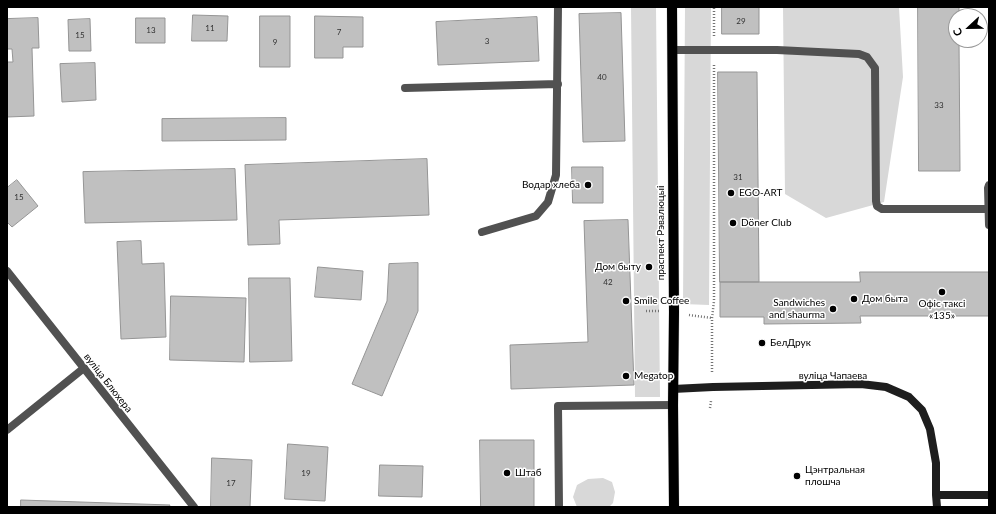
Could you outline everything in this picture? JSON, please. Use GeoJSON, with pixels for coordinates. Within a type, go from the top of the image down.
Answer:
{"type":"FeatureCollection","features":[{"type":"Feature","properties":{"kind":"main road","name":"праспект Рэвалюцыі"},"geometry":{"type":"LineString","coordinates":[[672,7],[674,507]]}},
{"type":"Feature","properties":{"kind":"main road","name":"вуліца Чапаева"},"geometry":{"type":"LineString","coordinates":[[673,389],[861,384],[886,387],[909,397],[922,410],[930,429],[936,463],[937,507]]}},
{"type":"Feature","properties":{"kind":"main road"},"geometry":{"type":"LineString","coordinates":[[936,495],[989,494]]}},
{"type":"Feature","properties":{"kind":"street"},"geometry":{"type":"LineString","coordinates":[[482,232],[536,216],[548,202],[556,176],[558,7]]}},
{"type":"Feature","properties":{"kind":"street"},"geometry":{"type":"LineString","coordinates":[[672,50],[777,50],[859,54],[867,57],[875,68],[877,206],[882,209],[988,208]]}},
{"type":"Feature","properties":{"kind":"street"},"geometry":{"type":"LineString","coordinates":[[405,88],[558,84]]}},
{"type":"Feature","properties":{"kind":"street"},"geometry":{"type":"LineString","coordinates":[[989,185],[989,225]]}},
{"type":"Feature","properties":{"kind":"street","name":"вуліца Блюхера"},"geometry":{"type":"LineString","coordinates":[[7,271],[194,507]]}},
{"type":"Feature","properties":{"kind":"street"},"geometry":{"type":"LineString","coordinates":[[7,430],[84,368]]}},
{"type":"Feature","properties":{"kind":"street"},"geometry":{"type":"LineString","coordinates":[[559,507],[558,406],[673,405]]}},
{"type":"Feature","properties":{"kind":"path"},"geometry":{"type":"LineString","coordinates":[[710,408],[712,387],[712,318],[714,301],[714,7]]}},
{"type":"Feature","properties":{"kind":"path"},"geometry":{"type":"LineString","coordinates":[[682,314],[712,318]]}},
{"type":"Feature","properties":{"kind":"shaded area"},"geometry":{"type":"Polygon","coordinates":[[[631,7],[656,7],[660,397],[635,397],[631,7]]]}},
{"type":"Feature","properties":{"kind":"shaded area"},"geometry":{"type":"Polygon","coordinates":[[[685,7],[711,7],[709,305],[683,304],[685,7]]]}},
{"type":"Feature","properties":{"kind":"shaded area"},"geometry":{"type":"Polygon","coordinates":[[[783,7],[899,7],[903,77],[884,202],[826,218],[785,194],[783,7]]]}},
{"type":"Feature","properties":{"kind":"shaded area"},"geometry":{"type":"Polygon","coordinates":[[[603,478],[612,482],[615,492],[613,503],[609,507],[577,507],[573,497],[577,485],[588,479],[603,478]]]}},
{"type":"Feature","properties":{"kind":"building"},"geometry":{"type":"Polygon","coordinates":[[[722,7],[759,7],[759,34],[722,34],[722,7]]]}},
{"type":"Feature","properties":{"kind":"building"},"geometry":{"type":"Polygon","coordinates":[[[918,7],[959,7],[948,8],[948,48],[959,48],[960,171],[919,171],[918,7]]]}},
{"type":"Feature","properties":{"kind":"building"},"geometry":{"type":"Polygon","coordinates":[[[621,13],[625,141],[583,142],[579,14],[621,13]]]}},
{"type":"Feature","properties":{"kind":"building"},"geometry":{"type":"Polygon","coordinates":[[[193,15],[228,16],[227,41],[192,41],[193,15]]]}},
{"type":"Feature","properties":{"kind":"building"},"geometry":{"type":"Polygon","coordinates":[[[260,16],[290,16],[290,67],[260,67],[260,16]]]}},
{"type":"Feature","properties":{"kind":"building"},"geometry":{"type":"Polygon","coordinates":[[[315,16],[363,17],[363,47],[343,47],[343,58],[315,58],[315,16]]]}},
{"type":"Feature","properties":{"kind":"building"},"geometry":{"type":"Polygon","coordinates":[[[537,17],[539,61],[438,65],[436,22],[537,17]]]}},
{"type":"Feature","properties":{"kind":"building"},"geometry":{"type":"Polygon","coordinates":[[[38,18],[39,48],[32,48],[34,116],[7,117],[7,62],[13,62],[12,49],[7,49],[7,19],[38,18]]]}},
{"type":"Feature","properties":{"kind":"building"},"geometry":{"type":"Polygon","coordinates":[[[136,18],[165,18],[165,43],[136,43],[136,18]]]}},
{"type":"Feature","properties":{"kind":"building"},"geometry":{"type":"Polygon","coordinates":[[[90,19],[91,51],[69,51],[68,20],[90,19]]]}},
{"type":"Feature","properties":{"kind":"building"},"geometry":{"type":"Polygon","coordinates":[[[95,63],[96,100],[62,102],[60,64],[95,63]]]}},
{"type":"Feature","properties":{"kind":"building"},"geometry":{"type":"Polygon","coordinates":[[[718,72],[757,72],[759,282],[720,282],[718,72]]]}},
{"type":"Feature","properties":{"kind":"building"},"geometry":{"type":"Polygon","coordinates":[[[286,118],[286,140],[162,141],[162,119],[286,118]]]}},
{"type":"Feature","properties":{"kind":"building"},"geometry":{"type":"Polygon","coordinates":[[[427,159],[429,215],[279,220],[280,244],[248,245],[245,165],[427,159]]]}},
{"type":"Feature","properties":{"kind":"building","name":"Водар хлеба"},"geometry":{"type":"Polygon","coordinates":[[[572,167],[603,167],[603,203],[573,203],[572,167]]]}},
{"type":"Feature","properties":{"kind":"building"},"geometry":{"type":"Polygon","coordinates":[[[235,169],[237,220],[85,223],[83,172],[235,169]]]}},
{"type":"Feature","properties":{"kind":"building"},"geometry":{"type":"Polygon","coordinates":[[[17,180],[38,206],[12,227],[7,222],[7,188],[17,180]]]}},
{"type":"Feature","properties":{"kind":"building"},"geometry":{"type":"Polygon","coordinates":[[[628,220],[634,385],[511,389],[510,345],[588,342],[584,221],[628,220]]]}},
{"type":"Feature","properties":{"kind":"building"},"geometry":{"type":"Polygon","coordinates":[[[141,241],[142,264],[164,263],[166,337],[121,339],[117,242],[141,241]]]}},
{"type":"Feature","properties":{"kind":"building"},"geometry":{"type":"Polygon","coordinates":[[[418,263],[418,311],[382,396],[352,384],[387,301],[389,264],[418,263]]]}},
{"type":"Feature","properties":{"kind":"building"},"geometry":{"type":"Polygon","coordinates":[[[318,267],[363,271],[361,300],[315,297],[318,267]]]}},
{"type":"Feature","properties":{"kind":"building","name":"Дом быта"},"geometry":{"type":"Polygon","coordinates":[[[860,272],[989,272],[989,316],[860,316],[861,323],[764,324],[764,317],[720,317],[720,282],[860,282],[860,272]]]}},
{"type":"Feature","properties":{"kind":"building"},"geometry":{"type":"Polygon","coordinates":[[[249,278],[290,278],[292,361],[250,362],[249,278]]]}},
{"type":"Feature","properties":{"kind":"building"},"geometry":{"type":"Polygon","coordinates":[[[171,296],[246,298],[244,362],[170,360],[171,296]]]}},
{"type":"Feature","properties":{"kind":"building","name":"Штаб"},"geometry":{"type":"Polygon","coordinates":[[[480,440],[534,440],[534,507],[481,507],[480,440]]]}},
{"type":"Feature","properties":{"kind":"building"},"geometry":{"type":"Polygon","coordinates":[[[288,444],[328,447],[325,501],[285,499],[288,444]]]}},
{"type":"Feature","properties":{"kind":"building"},"geometry":{"type":"Polygon","coordinates":[[[212,458],[252,460],[250,507],[211,507],[212,458]]]}},
{"type":"Feature","properties":{"kind":"building"},"geometry":{"type":"Polygon","coordinates":[[[380,465],[423,466],[422,497],[379,496],[380,465]]]}},
{"type":"Feature","properties":{"kind":"building"},"geometry":{"type":"Polygon","coordinates":[[[21,500],[170,505],[169,507],[21,507],[21,500]]]}},
{"type":"Feature","properties":{"kind":"place","name":"Водар хлеба"},"geometry":{"type":"Point","coordinates":[588,185]}},
{"type":"Feature","properties":{"kind":"place","name":"EGO-ART"},"geometry":{"type":"Point","coordinates":[731,193]}},
{"type":"Feature","properties":{"kind":"place","name":"Döner Club"},"geometry":{"type":"Point","coordinates":[733,223]}},
{"type":"Feature","properties":{"kind":"place","name":"Дом быту"},"geometry":{"type":"Point","coordinates":[649,267]}},
{"type":"Feature","properties":{"kind":"place","name":"Офіс таксі «135»"},"geometry":{"type":"Point","coordinates":[942,292]}},
{"type":"Feature","properties":{"kind":"place","name":"Дом быта"},"geometry":{"type":"Point","coordinates":[854,299]}},
{"type":"Feature","properties":{"kind":"place","name":"Smile Coffee"},"geometry":{"type":"Point","coordinates":[626,301]}},
{"type":"Feature","properties":{"kind":"place","name":"Sandwiches and shaurma"},"geometry":{"type":"Point","coordinates":[833,309]}},
{"type":"Feature","properties":{"kind":"place","name":"БелДрук"},"geometry":{"type":"Point","coordinates":[762,343]}},
{"type":"Feature","properties":{"kind":"place","name":"Megatop"},"geometry":{"type":"Point","coordinates":[626,376]}},
{"type":"Feature","properties":{"kind":"place","name":"Штаб"},"geometry":{"type":"Point","coordinates":[507,473]}},
{"type":"Feature","properties":{"kind":"place","name":"Цэнтральная плошча"},"geometry":{"type":"Point","coordinates":[797,476]}}]}
